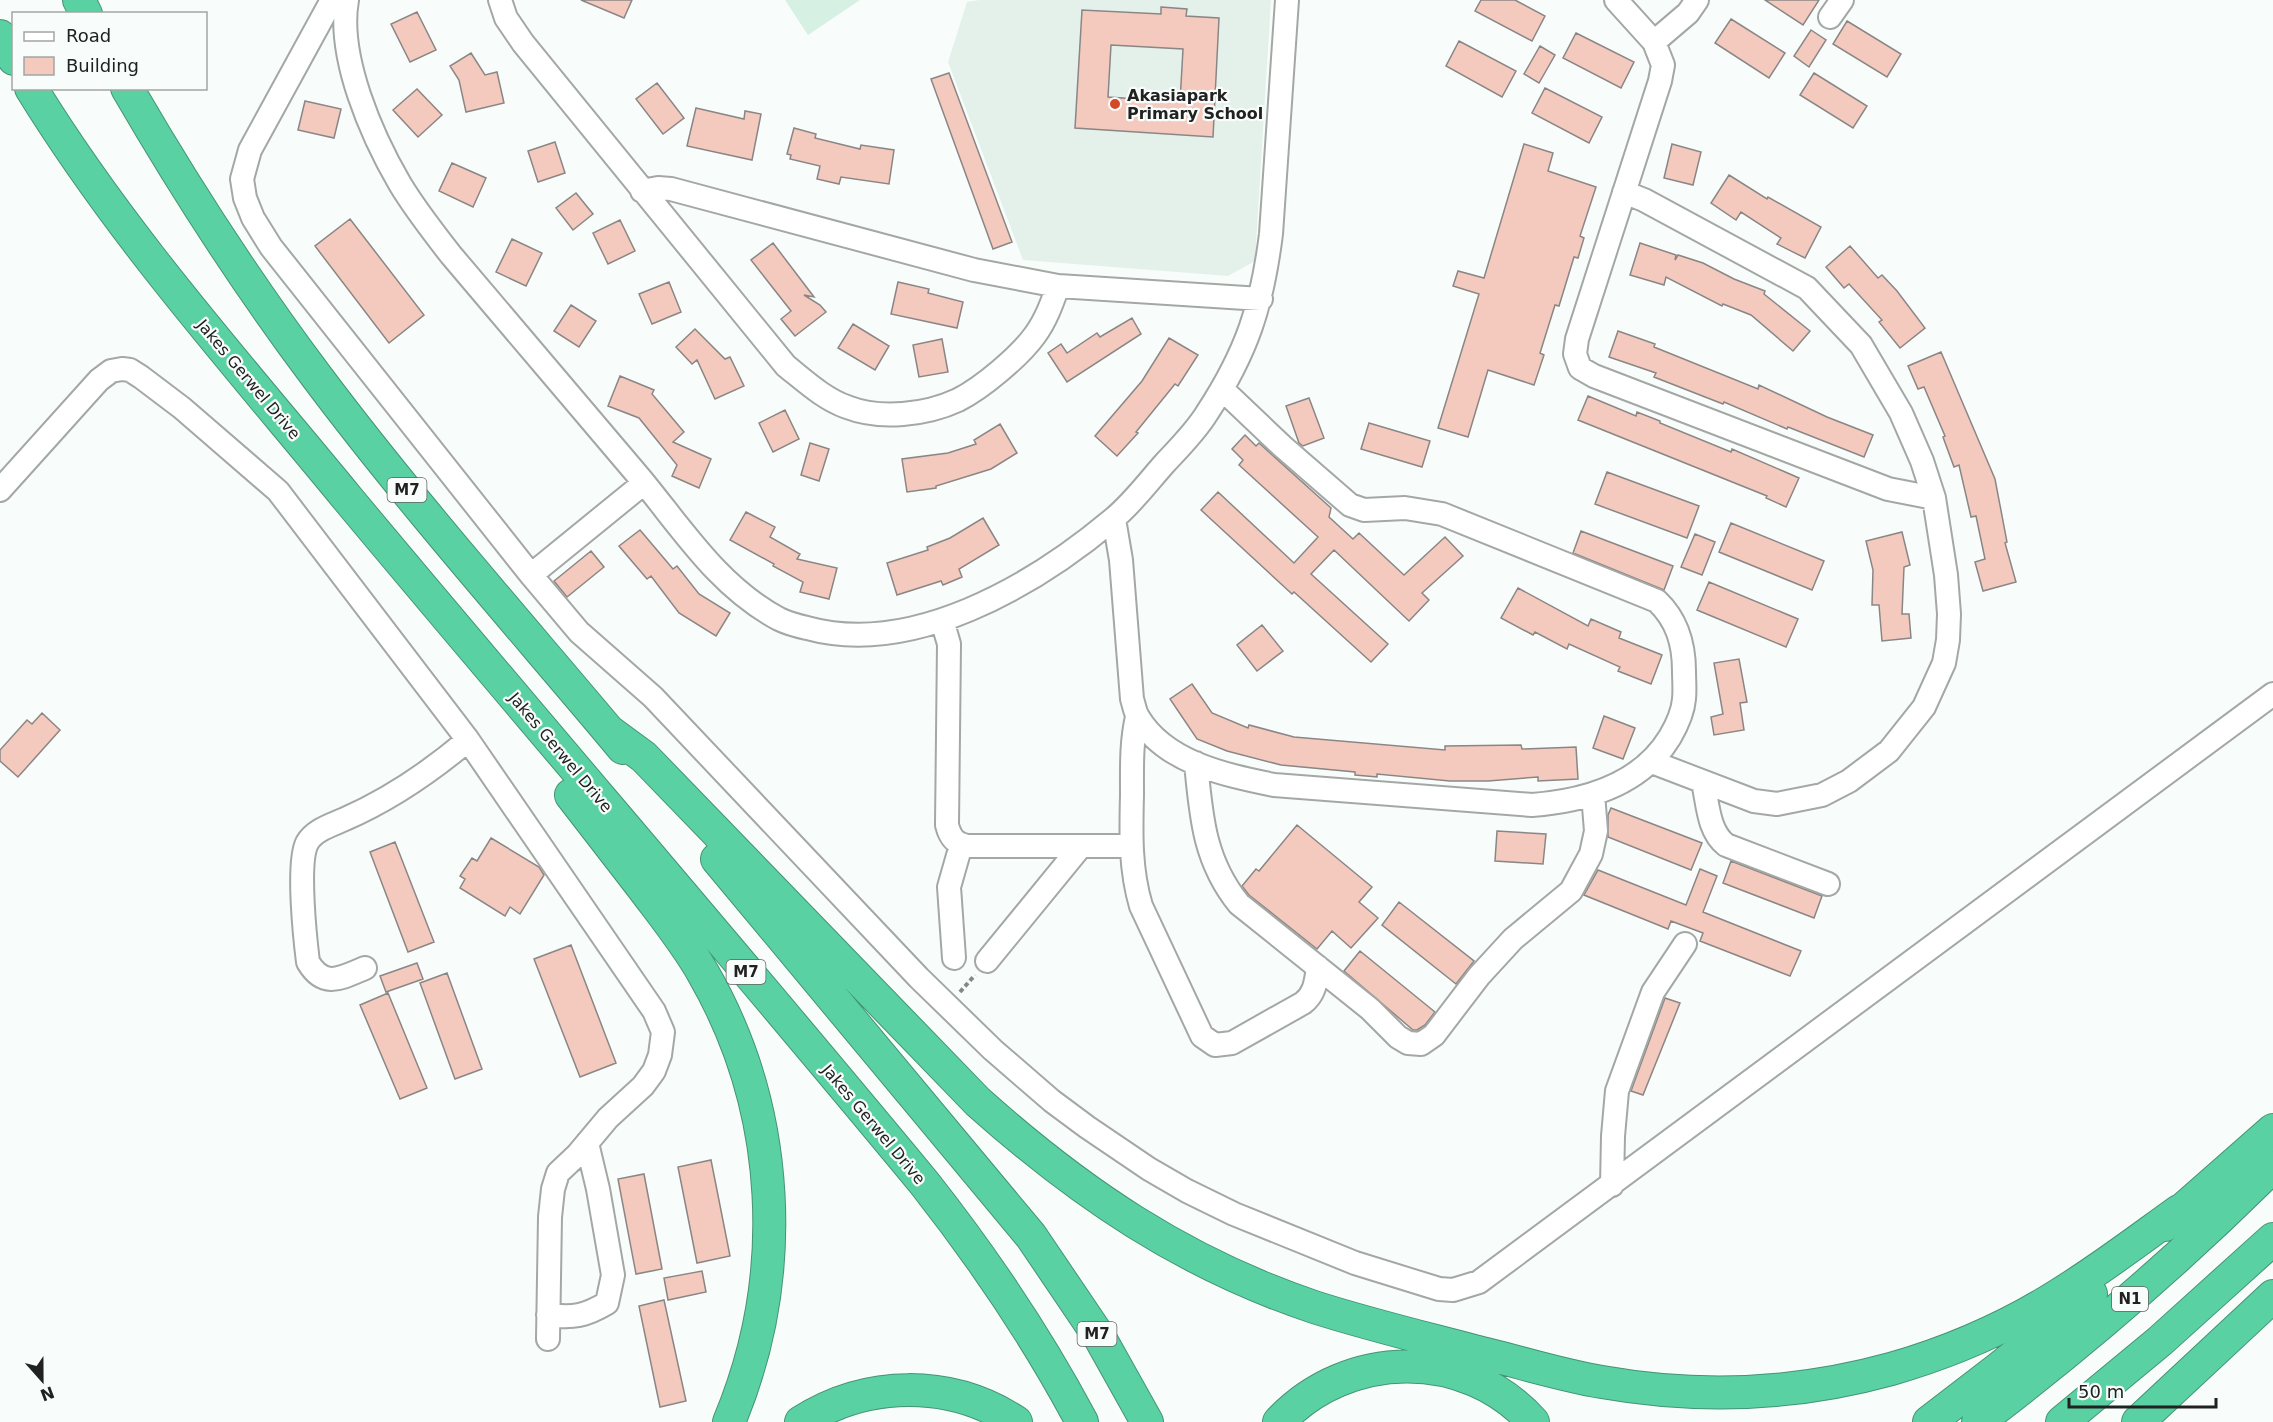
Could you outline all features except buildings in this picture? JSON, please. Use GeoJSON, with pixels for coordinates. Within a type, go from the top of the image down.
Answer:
{"type":"FeatureCollection","features":[{"type":"Feature","properties":{"kind":"highway"},"geometry":{"type":"LineString","coordinates":[[0,36],[12,56]]}},
{"type":"Feature","properties":{"kind":"highway","name":"Jakes Gerwel Drive"},"geometry":{"type":"LineString","coordinates":[[32,90],[93,182],[141,248],[383,541],[925,1184],[1013,1305],[1082,1422]]}},
{"type":"Feature","properties":{"kind":"highway","name":"M7"},"geometry":{"type":"LineString","coordinates":[[128,90],[218,236],[318,378],[392,472],[1020,1222],[1109,1353],[1147,1422]]}},
{"type":"Feature","properties":{"kind":"highway"},"geometry":{"type":"LineString","coordinates":[[383,541],[414,592],[684,942],[708,982],[734,1035],[753,1091],[761,1126],[768,1172],[770,1231],[767,1278],[760,1325],[748,1371],[729,1422]]}},
{"type":"Feature","properties":{"kind":"highway"},"geometry":{"type":"LineString","coordinates":[[610,732],[644,757],[978,1102],[1035,1153],[1115,1210],[1174,1245],[1250,1282],[1336,1314],[1563,1374],[1602,1382],[1682,1392],[1742,1392],[1792,1388],[1891,1369],[1976,1338],[2065,1292],[2179,1211]]}},
{"type":"Feature","properties":{"kind":"highway"},"geometry":{"type":"LineString","coordinates":[[1929,1422],[2039,1337],[2099,1287],[2179,1211],[2273,1130]]}},
{"type":"Feature","properties":{"kind":"highway","name":"N1"},"geometry":{"type":"LineString","coordinates":[[1978,1422],[2044,1371],[2138,1292],[2273,1166]]}},
{"type":"Feature","properties":{"kind":"highway"},"geometry":{"type":"LineString","coordinates":[[2062,1422],[2160,1341],[2273,1239]]}},
{"type":"Feature","properties":{"kind":"highway"},"geometry":{"type":"LineString","coordinates":[[2138,1422],[2273,1298]]}},
{"type":"Feature","properties":{"kind":"highway"},"geometry":{"type":"LineString","coordinates":[[2153,1422],[2273,1298]]}},
{"type":"Feature","properties":{"kind":"highway"},"geometry":{"type":"LineString","coordinates":[[1279,1422],[1308,1397],[1337,1380],[1370,1370],[1410,1366],[1443,1370],[1476,1380],[1499,1393],[1533,1422]]}},
{"type":"Feature","properties":{"kind":"highway"},"geometry":{"type":"LineString","coordinates":[[801,1422],[849,1399],[888,1390],[917,1390],[966,1398],[1016,1422]]}},
{"type":"Feature","properties":{"kind":"street"},"geometry":{"type":"LineString","coordinates":[[332,0],[250,150],[242,179],[245,198],[253,218],[271,247],[531,575],[579,632],[653,697],[947,1006],[1052,1101],[1149,1169],[1224,1210],[1355,1263],[1439,1289],[1453,1290],[1479,1282],[2273,694]]}},
{"type":"Feature","properties":{"kind":"street"},"geometry":{"type":"LineString","coordinates":[[347,0],[348,49],[357,88],[375,134],[399,183],[421,217],[451,255],[644,483],[678,528],[723,578],[743,595],[781,620],[828,634],[867,636],[912,630],[942,620],[980,604],[1029,578],[1114,519],[1183,444],[1205,416],[1222,389],[1250,333],[1261,300],[1271,234],[1287,0]]}},
{"type":"Feature","properties":{"kind":"street"},"geometry":{"type":"LineString","coordinates":[[500,0],[506,18],[523,43],[786,366],[815,389],[846,407],[880,415],[922,411],[958,399],[1015,357],[1035,336],[1048,315],[1058,286]]}},
{"type":"Feature","properties":{"kind":"street"},"geometry":{"type":"LineString","coordinates":[[1616,0],[1654,42],[1663,65],[1660,81],[1577,339],[1575,354],[1580,368],[1594,376],[1888,489],[1934,498]]}},
{"type":"Feature","properties":{"kind":"street"},"geometry":{"type":"LineString","coordinates":[[1654,42],[1688,13],[1697,0]]}},
{"type":"Feature","properties":{"kind":"street"},"geometry":{"type":"LineString","coordinates":[[642,191],[658,188],[671,189],[974,270],[1058,286],[1261,300]]}},
{"type":"Feature","properties":{"kind":"street"},"geometry":{"type":"LineString","coordinates":[[1624,192],[1644,200],[1807,288],[1861,345],[1901,412],[1922,461],[1934,498],[1946,575],[1949,614],[1944,663],[1924,707],[1889,751],[1869,768],[1822,795],[1777,804],[1754,801],[1652,762]]}},
{"type":"Feature","properties":{"kind":"street"},"geometry":{"type":"LineString","coordinates":[[0,490],[99,380],[111,371],[130,370],[182,408],[278,491],[468,740],[654,1011],[663,1032],[660,1055],[654,1071],[643,1086],[608,1118],[558,1173],[553,1189],[550,1217],[548,1339]]}},
{"type":"Feature","properties":{"kind":"street"},"geometry":{"type":"LineString","coordinates":[[1114,519],[1121,560],[1132,699],[1137,717],[1171,752],[1244,779],[1274,785],[1532,806],[1561,803],[1593,794],[1626,779],[1652,762],[1677,724],[1684,700],[1684,656],[1678,629],[1670,615],[1657,601],[1442,514],[1404,508],[1364,510],[1350,506],[1222,389]]}},
{"type":"Feature","properties":{"kind":"street"},"geometry":{"type":"LineString","coordinates":[[531,575],[644,483]]}},
{"type":"Feature","properties":{"kind":"street"},"geometry":{"type":"LineString","coordinates":[[942,620],[949,644],[947,825],[949,833],[961,845],[1131,846]]}},
{"type":"Feature","properties":{"kind":"street"},"geometry":{"type":"LineString","coordinates":[[1137,717],[1132,739],[1131,846],[1133,870],[1141,906],[1197,1028],[1208,1042],[1215,1045],[1232,1043],[1310,998],[1346,989]]}},
{"type":"Feature","properties":{"kind":"street"},"geometry":{"type":"LineString","coordinates":[[365,968],[332,980],[322,978],[314,972],[308,962],[303,865],[308,842],[314,834],[387,799],[431,771],[468,740]]}},
{"type":"Feature","properties":{"kind":"street"},"geometry":{"type":"LineString","coordinates":[[1196,763],[1206,840],[1211,857],[1221,879],[1239,904],[1346,989],[1398,1037],[1408,1043],[1421,1044],[1428,1041],[1497,955],[1513,939],[1565,898],[1577,883],[1591,854],[1596,831],[1593,794]]}},
{"type":"Feature","properties":{"kind":"street"},"geometry":{"type":"LineString","coordinates":[[1703,782],[1715,833],[1721,841],[1726,845],[1828,884]]}},
{"type":"Feature","properties":{"kind":"street"},"geometry":{"type":"LineString","coordinates":[[954,958],[950,887],[961,845]]}},
{"type":"Feature","properties":{"kind":"street"},"geometry":{"type":"LineString","coordinates":[[987,961],[1081,846]]}},
{"type":"Feature","properties":{"kind":"street"},"geometry":{"type":"LineString","coordinates":[[1612,1185],[1612,1136],[1617,1091],[1638,1027],[1653,992],[1685,944]]}},
{"type":"Feature","properties":{"kind":"street"},"geometry":{"type":"LineString","coordinates":[[1310,998],[1315,987],[1318,967]]}},
{"type":"Feature","properties":{"kind":"street"},"geometry":{"type":"LineString","coordinates":[[548,1315],[570,1317],[590,1313],[607,1303],[610,1293],[613,1275],[598,1189],[587,1143]]}},
{"type":"Feature","properties":{"kind":"path"},"geometry":{"type":"LineString","coordinates":[[947,1006],[987,961]]}},
{"type":"Feature","properties":{"kind":"shaded area","name":"Akasiapark Primary School"},"geometry":{"type":"Polygon","coordinates":[[[979,0],[1271,0],[1255,261],[1228,276],[1023,260],[948,62],[967,2],[979,0]]]}},
{"type":"Feature","properties":{"kind":"green space"},"geometry":{"type":"Polygon","coordinates":[[[785,0],[860,0],[808,35],[785,0]]]}},
{"type":"Feature","properties":{"kind":"place","name":"Akasiapark Primary School"},"geometry":{"type":"Point","coordinates":[1115,104]}}]}
